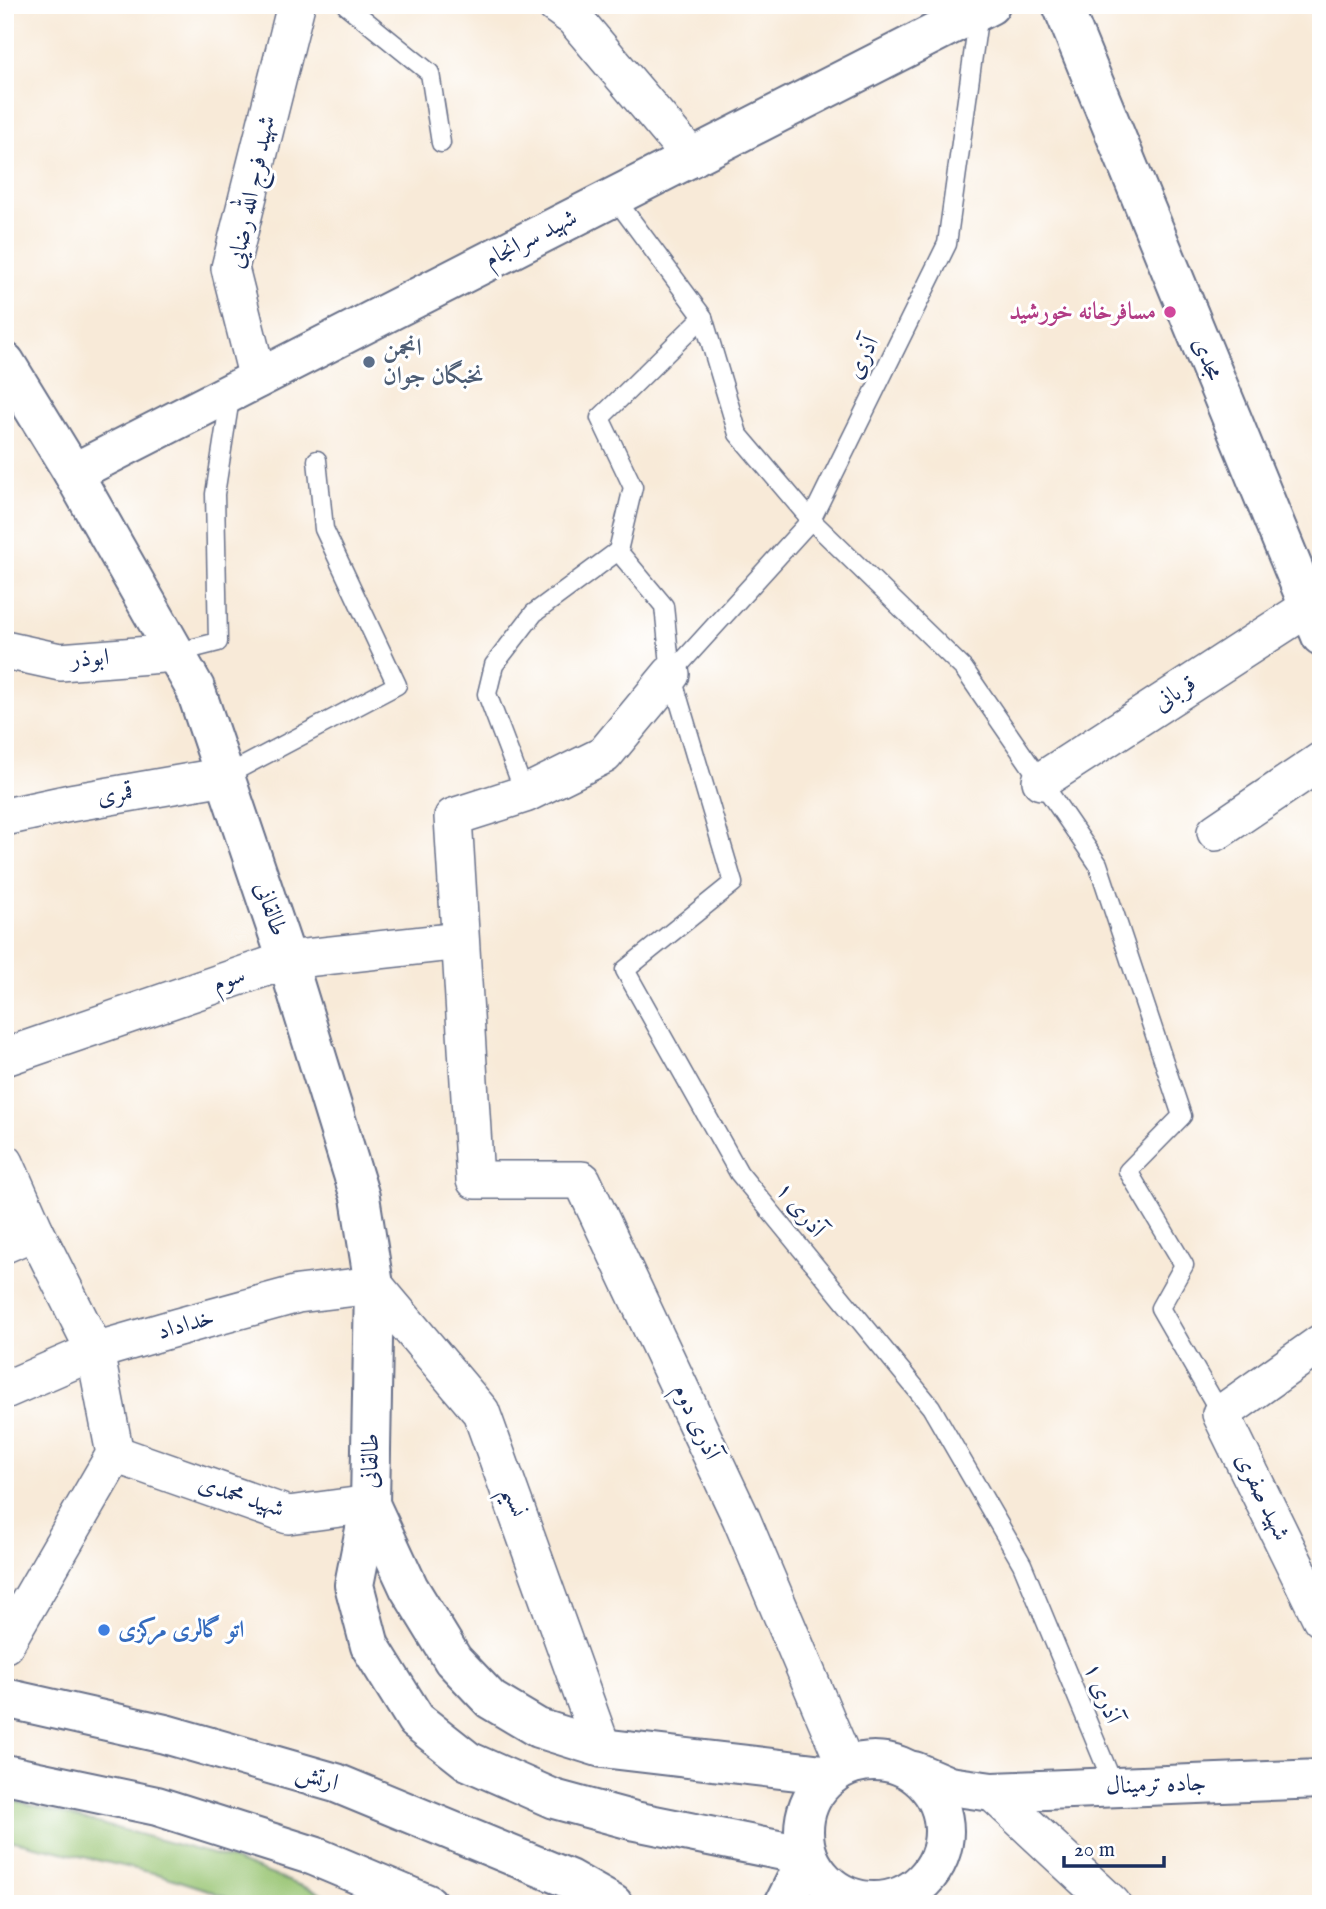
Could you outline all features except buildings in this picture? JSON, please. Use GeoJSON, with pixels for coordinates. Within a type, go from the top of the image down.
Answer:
{"type":"FeatureCollection","features":[{"type":"Feature","properties":{"kind":"street","name":"شهید فرج الله رضایی"},"geometry":{"type":"LineString","coordinates":[[244,385],[230,268],[296,5]]}},
{"type":"Feature","properties":{"kind":"street"},"geometry":{"type":"LineString","coordinates":[[556,5],[573,18],[692,158]]}},
{"type":"Feature","properties":{"kind":"street","name":"مجدی"},"geometry":{"type":"LineString","coordinates":[[1062,5],[1315,621]]}},
{"type":"Feature","properties":{"kind":"street","name":"شهید سرانجام"},"geometry":{"type":"LineString","coordinates":[[73,473],[985,8]]}},
{"type":"Feature","properties":{"kind":"street","name":"طالقانی"},"geometry":{"type":"LineString","coordinates":[[5,362],[16,400],[73,473],[195,688],[287,960],[360,1197],[374,1285],[370,1504],[354,1584],[370,1647],[416,1720],[468,1761],[554,1799],[635,1821],[808,1856]]}},
{"type":"Feature","properties":{"kind":"street","name":"قربانی"},"geometry":{"type":"LineString","coordinates":[[1041,781],[1315,621]]}},
{"type":"Feature","properties":{"kind":"street","name":"ابوذر"},"geometry":{"type":"LineString","coordinates":[[5,650],[60,662],[175,653]]}},
{"type":"Feature","properties":{"kind":"street"},"geometry":{"type":"LineString","coordinates":[[460,941],[453,817],[525,794],[604,755],[671,674]]}},
{"type":"Feature","properties":{"kind":"street"},"geometry":{"type":"LineString","coordinates":[[1216,832],[1321,761]]}},
{"type":"Feature","properties":{"kind":"street","name":"قمری"},"geometry":{"type":"LineString","coordinates":[[5,817],[225,776]]}},
{"type":"Feature","properties":{"kind":"street","name":"سوم"},"geometry":{"type":"LineString","coordinates":[[5,1057],[287,960],[460,941]]}},
{"type":"Feature","properties":{"kind":"street","name":"آذری دوم"},"geometry":{"type":"LineString","coordinates":[[460,941],[475,1180],[582,1180],[741,1518],[839,1770]]}},
{"type":"Feature","properties":{"kind":"street"},"geometry":{"type":"LineString","coordinates":[[5,1163],[20,1238],[95,1352],[115,1454],[5,1644]]}},
{"type":"Feature","properties":{"kind":"street","name":"خداداد"},"geometry":{"type":"LineString","coordinates":[[5,1390],[95,1352],[298,1294],[374,1285]]}},
{"type":"Feature","properties":{"kind":"street","name":"نسیم"},"geometry":{"type":"LineString","coordinates":[[374,1285],[481,1412],[602,1748]]}},
{"type":"Feature","properties":{"kind":"street"},"geometry":{"type":"LineString","coordinates":[[1221,1414],[1321,1343]]}},
{"type":"Feature","properties":{"kind":"street","name":"شهید صفری"},"geometry":{"type":"LineString","coordinates":[[1221,1414],[1321,1618]]}},
{"type":"Feature","properties":{"kind":"street","name":"شهید محمدی"},"geometry":{"type":"LineString","coordinates":[[115,1454],[288,1515],[370,1504]]}},
{"type":"Feature","properties":{"kind":"street","name":"طالقانی"},"geometry":{"type":"LineString","coordinates":[[370,1504],[409,1588],[453,1660],[491,1700],[538,1728],[602,1748],[839,1770]]}},
{"type":"Feature","properties":{"kind":"street","name":"ارتش"},"geometry":{"type":"LineString","coordinates":[[5,1698],[165,1734],[336,1783],[569,1880],[613,1904]]}},
{"type":"Feature","properties":{"kind":"street"},"geometry":{"type":"LineString","coordinates":[[943,1847],[945,1824],[939,1801],[925,1782],[906,1767],[887,1761],[866,1760],[839,1770],[816,1791],[806,1812],[804,1834],[808,1856],[841,1900],[883,1901],[915,1895],[934,1869],[943,1847],[962,1820],[992,1792],[1112,1904]]}},
{"type":"Feature","properties":{"kind":"street","name":"جاده ترمینال"},"geometry":{"type":"LineString","coordinates":[[906,1767],[948,1786],[992,1792],[1321,1779]]}},
{"type":"Feature","properties":{"kind":"street"},"geometry":{"type":"LineString","coordinates":[[5,1774],[157,1806],[314,1856],[428,1904]]}},
{"type":"Feature","properties":{"kind":"street"},"geometry":{"type":"LineString","coordinates":[[784,1904],[808,1856]]}},
{"type":"Feature","properties":{"kind":"lane"},"geometry":{"type":"LineString","coordinates":[[346,5],[430,73],[441,143]]}},
{"type":"Feature","properties":{"kind":"lane","name":"آذری"},"geometry":{"type":"LineString","coordinates":[[671,674],[811,520],[947,244],[985,8]]}},
{"type":"Feature","properties":{"kind":"lane"},"geometry":{"type":"LineString","coordinates":[[614,197],[703,317],[738,434],[811,520],[964,669],[1098,864],[1182,1116],[1128,1171],[1184,1265],[1160,1308],[1221,1414]]}},
{"type":"Feature","properties":{"kind":"lane"},"geometry":{"type":"LineString","coordinates":[[525,794],[487,694],[495,665],[534,613],[618,551],[633,487],[600,418],[703,317]]}},
{"type":"Feature","properties":{"kind":"lane"},"geometry":{"type":"LineString","coordinates":[[175,653],[218,642],[215,494],[244,385]]}},
{"type":"Feature","properties":{"kind":"lane"},"geometry":{"type":"LineString","coordinates":[[225,776],[397,685],[324,529],[317,460]]}},
{"type":"Feature","properties":{"kind":"lane"},"geometry":{"type":"LineString","coordinates":[[618,551],[664,606],[671,674]]}},
{"type":"Feature","properties":{"kind":"lane","name":"آذری ۱"},"geometry":{"type":"LineString","coordinates":[[671,674],[733,883],[625,970],[739,1173],[931,1407],[1022,1564],[1114,1786]]}},
{"type":"Feature","properties":{"kind":"green space"},"geometry":{"type":"Polygon","coordinates":[[[5,1798],[234,1860],[348,1904],[243,1904],[158,1874],[5,1839],[5,1798]]]}},
{"type":"Feature","properties":{"kind":"place","name":"مسافرخانه خورشید"},"geometry":{"type":"Point","coordinates":[1170,312]}},
{"type":"Feature","properties":{"kind":"place","name":"انجمن نخبگان جوان"},"geometry":{"type":"Point","coordinates":[369,362]}},
{"type":"Feature","properties":{"kind":"place","name":"اتو گالری مرکزی"},"geometry":{"type":"Point","coordinates":[104,1630]}}]}
